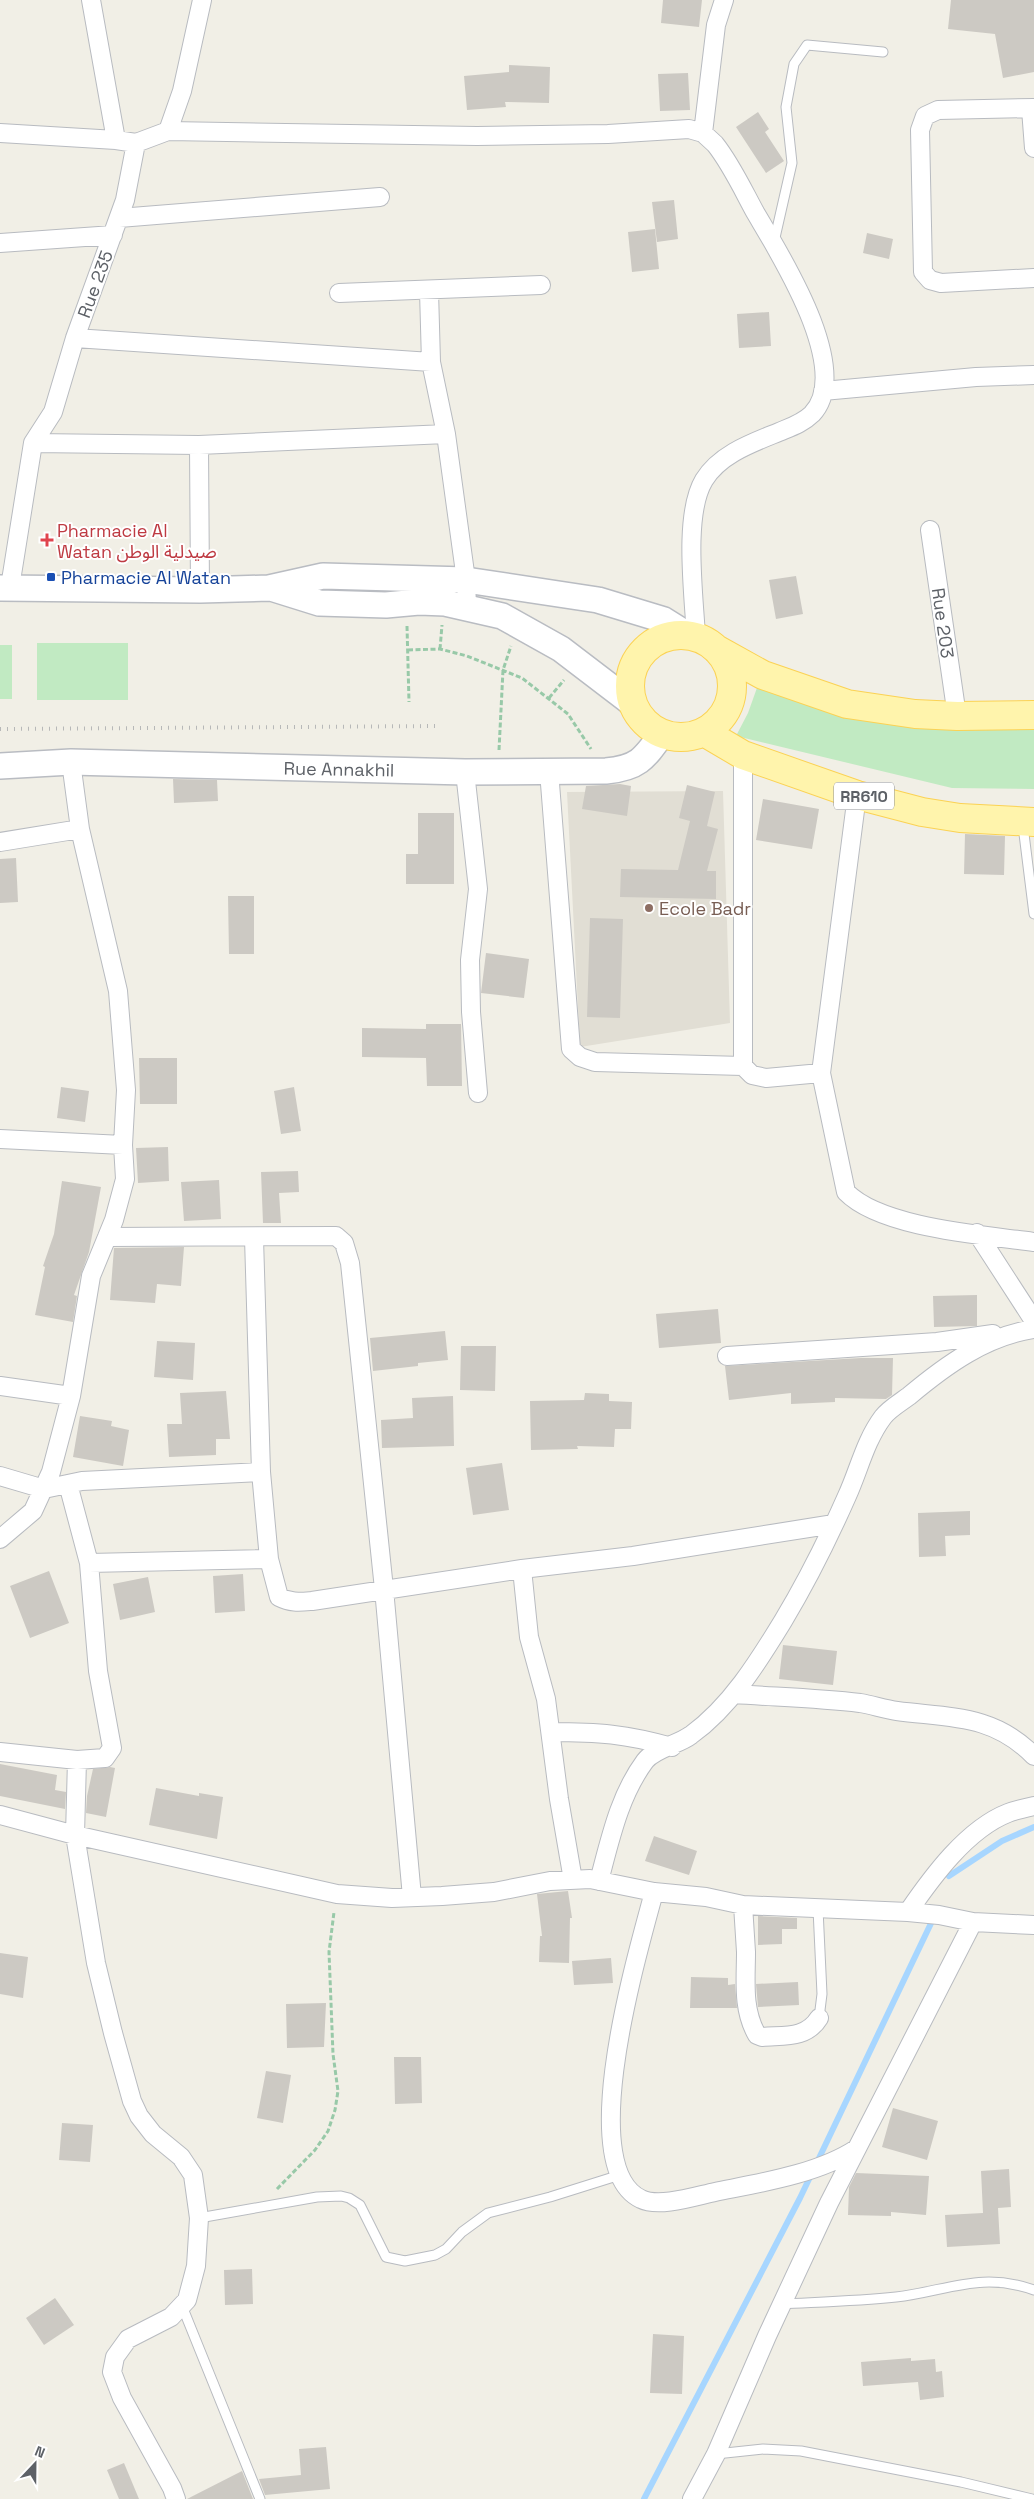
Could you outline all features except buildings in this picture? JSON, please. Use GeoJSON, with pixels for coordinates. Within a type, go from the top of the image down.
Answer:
{"type":"FeatureCollection","features":[{"type":"Feature","properties":{"kind":"main road"},"geometry":{"type":"LineString","coordinates":[[5,588],[200,590],[269,588],[323,576],[466,580],[598,600],[664,620],[763,675],[847,704],[914,714],[957,716],[1034,715]]}},
{"type":"Feature","properties":{"kind":"main road"},"geometry":{"type":"LineString","coordinates":[[269,588],[319,603],[386,605],[445,603],[502,616],[561,649],[632,704],[651,728],[662,734],[683,737],[704,732],[715,724],[724,713],[730,700],[732,687],[728,666],[700,640],[670,636],[653,642],[640,654],[632,669],[629,687],[632,704]]}},
{"type":"Feature","properties":{"kind":"main road","name":"RR610"},"geometry":{"type":"LineString","coordinates":[[704,732],[743,755],[857,794],[922,812],[1028,823]]}},
{"type":"Feature","properties":{"kind":"main road","name":"Rue Annakhil"},"geometry":{"type":"LineString","coordinates":[[0,766],[71,762],[466,772],[606,771],[623,770],[635,765],[645,758],[662,734]]}},
{"type":"Feature","properties":{"kind":"street"},"geometry":{"type":"LineString","coordinates":[[91,0],[116,140]]}},
{"type":"Feature","properties":{"kind":"street"},"geometry":{"type":"LineString","coordinates":[[168,131],[182,91],[202,0]]}},
{"type":"Feature","properties":{"kind":"street"},"geometry":{"type":"LineString","coordinates":[[703,133],[716,25],[724,0]]}},
{"type":"Feature","properties":{"kind":"street"},"geometry":{"type":"LineString","coordinates":[[1034,148],[1033,109],[938,110],[925,116],[920,130],[922,272],[930,280],[941,283],[1034,278]]}},
{"type":"Feature","properties":{"kind":"street"},"geometry":{"type":"LineString","coordinates":[[0,133],[116,140],[136,143],[168,131],[477,136],[608,134],[689,129],[703,133],[719,149],[798,288],[811,319],[821,354],[822,391],[820,404],[811,415],[796,425],[738,450],[717,465],[704,480],[691,518],[700,640]]}},
{"type":"Feature","properties":{"kind":"street","name":"Rue 235"},"geometry":{"type":"LineString","coordinates":[[5,588],[33,443],[53,412],[75,338],[125,200],[136,143]]}},
{"type":"Feature","properties":{"kind":"street"},"geometry":{"type":"LineString","coordinates":[[0,242],[380,197]]}},
{"type":"Feature","properties":{"kind":"street"},"geometry":{"type":"LineString","coordinates":[[339,293],[429,291],[541,285]]}},
{"type":"Feature","properties":{"kind":"street"},"geometry":{"type":"LineString","coordinates":[[429,291],[430,362],[446,434],[466,580],[467,607]]}},
{"type":"Feature","properties":{"kind":"street"},"geometry":{"type":"LineString","coordinates":[[75,338],[430,362]]}},
{"type":"Feature","properties":{"kind":"street"},"geometry":{"type":"LineString","coordinates":[[822,391],[976,377],[1034,375]]}},
{"type":"Feature","properties":{"kind":"street"},"geometry":{"type":"LineString","coordinates":[[33,443],[199,445],[446,434]]}},
{"type":"Feature","properties":{"kind":"street"},"geometry":{"type":"LineString","coordinates":[[199,445],[200,590]]}},
{"type":"Feature","properties":{"kind":"street","name":"Rue 203"},"geometry":{"type":"LineString","coordinates":[[930,530],[957,716]]}},
{"type":"Feature","properties":{"kind":"street"},"geometry":{"type":"LineString","coordinates":[[743,755],[744,1066],[752,1075],[766,1078],[821,1073]]}},
{"type":"Feature","properties":{"kind":"street"},"geometry":{"type":"LineString","coordinates":[[0,1539],[33,1511],[44,1489],[71,1396],[91,1276],[107,1237],[125,1179],[123,1145],[126,1090],[118,990],[80,828],[71,762]]}},
{"type":"Feature","properties":{"kind":"street"},"geometry":{"type":"LineString","coordinates":[[549,771],[571,1049],[580,1057],[595,1062],[744,1066]]}},
{"type":"Feature","properties":{"kind":"street"},"geometry":{"type":"LineString","coordinates":[[466,772],[478,889],[470,960],[471,1012],[478,1092]]}},
{"type":"Feature","properties":{"kind":"street"},"geometry":{"type":"LineString","coordinates":[[857,794],[821,1073],[846,1192],[856,1202],[905,1222],[1034,1242]]}},
{"type":"Feature","properties":{"kind":"street"},"geometry":{"type":"LineString","coordinates":[[0,842],[80,828]]}},
{"type":"Feature","properties":{"kind":"street"},"geometry":{"type":"LineString","coordinates":[[0,1139],[123,1145]]}},
{"type":"Feature","properties":{"kind":"street"},"geometry":{"type":"LineString","coordinates":[[977,1234],[1034,1321]]}},
{"type":"Feature","properties":{"kind":"street"},"geometry":{"type":"LineString","coordinates":[[107,1237],[254,1238],[336,1236],[344,1243],[350,1263],[384,1589],[412,1898]]}},
{"type":"Feature","properties":{"kind":"street"},"geometry":{"type":"LineString","coordinates":[[254,1238],[261,1472],[269,1559],[279,1597],[293,1603],[522,1569],[643,1555],[834,1524]]}},
{"type":"Feature","properties":{"kind":"street"},"geometry":{"type":"LineString","coordinates":[[727,1356],[936,1342],[1034,1329]]}},
{"type":"Feature","properties":{"kind":"street"},"geometry":{"type":"LineString","coordinates":[[599,1881],[618,1813],[638,1773],[647,1759],[691,1736],[734,1694],[783,1621],[834,1524],[870,1440],[884,1416],[955,1361],[981,1345],[1010,1332]]}},
{"type":"Feature","properties":{"kind":"street"},"geometry":{"type":"LineString","coordinates":[[0,1386],[71,1396]]}},
{"type":"Feature","properties":{"kind":"street"},"geometry":{"type":"LineString","coordinates":[[0,1476],[44,1489],[82,1481],[261,1472]]}},
{"type":"Feature","properties":{"kind":"street"},"geometry":{"type":"LineString","coordinates":[[0,1752],[77,1760],[105,1758],[112,1748],[98,1671],[89,1564],[68,1484]]}},
{"type":"Feature","properties":{"kind":"street"},"geometry":{"type":"LineString","coordinates":[[89,1564],[269,1559]]}},
{"type":"Feature","properties":{"kind":"street"},"geometry":{"type":"LineString","coordinates":[[522,1569],[529,1636],[546,1699],[559,1799],[573,1880]]}},
{"type":"Feature","properties":{"kind":"street"},"geometry":{"type":"LineString","coordinates":[[734,1694],[860,1703],[897,1711],[938,1714],[979,1722],[1009,1735],[1034,1756]]}},
{"type":"Feature","properties":{"kind":"street"},"geometry":{"type":"LineString","coordinates":[[551,1732],[593,1731],[627,1735],[672,1747]]}},
{"type":"Feature","properties":{"kind":"street"},"geometry":{"type":"LineString","coordinates":[[77,1760],[75,1835],[96,1964],[132,2101],[143,2123],[188,2165],[193,2175],[200,2218],[193,2283],[182,2306],[171,2317],[128,2339],[115,2357],[112,2372],[122,2398],[172,2488],[176,2499]]}},
{"type":"Feature","properties":{"kind":"street"},"geometry":{"type":"LineString","coordinates":[[908,1912],[930,1879],[956,1851],[980,1830],[1007,1813],[1034,1806]]}},
{"type":"Feature","properties":{"kind":"street"},"geometry":{"type":"LineString","coordinates":[[0,1815],[75,1835],[337,1894],[412,1898],[494,1892],[550,1880],[599,1881],[654,1892],[706,1897],[743,1905],[908,1912],[940,1915],[973,1922],[1034,1925]]}},
{"type":"Feature","properties":{"kind":"street"},"geometry":{"type":"LineString","coordinates":[[654,1892],[629,1986],[617,2052],[609,2122],[612,2148],[620,2175],[629,2190],[643,2200],[654,2202],[674,2200],[783,2176],[831,2162],[856,2149]]}},
{"type":"Feature","properties":{"kind":"street"},"geometry":{"type":"LineString","coordinates":[[743,1905],[746,1959],[744,1984],[750,2016],[757,2035],[762,2037],[799,2034],[808,2031],[819,2018]]}},
{"type":"Feature","properties":{"kind":"street"},"geometry":{"type":"LineString","coordinates":[[692,2499],[716,2454],[782,2304],[856,2149],[973,1922]]}},
{"type":"Feature","properties":{"kind":"lane"},"geometry":{"type":"LineString","coordinates":[[774,244],[792,163],[786,107],[794,64],[807,45],[883,52]]}},
{"type":"Feature","properties":{"kind":"lane"},"geometry":{"type":"LineString","coordinates":[[1028,823],[1034,914]]}},
{"type":"Feature","properties":{"kind":"lane"},"geometry":{"type":"LineString","coordinates":[[818,1909],[822,1994],[819,2018]]}},
{"type":"Feature","properties":{"kind":"lane"},"geometry":{"type":"LineString","coordinates":[[200,2218],[317,2197],[349,2198],[360,2204],[386,2257],[405,2261],[435,2255],[488,2213],[550,2197],[620,2175]]}},
{"type":"Feature","properties":{"kind":"lane"},"geometry":{"type":"LineString","coordinates":[[782,2304],[895,2297],[925,2293],[958,2284],[980,2282],[1004,2282],[1034,2290]]}},
{"type":"Feature","properties":{"kind":"lane"},"geometry":{"type":"LineString","coordinates":[[182,2306],[260,2499]]}},
{"type":"Feature","properties":{"kind":"lane"},"geometry":{"type":"LineString","coordinates":[[716,2454],[764,2449],[801,2451],[962,2482],[994,2495],[1032,2499]]}},
{"type":"Feature","properties":{"kind":"path"},"geometry":{"type":"LineString","coordinates":[[406,603],[409,702]]}},
{"type":"Feature","properties":{"kind":"path"},"geometry":{"type":"LineString","coordinates":[[497,771],[503,670],[518,624]]}},
{"type":"Feature","properties":{"kind":"path"},"geometry":{"type":"LineString","coordinates":[[408,650],[440,649],[522,678],[568,714],[606,771]]}},
{"type":"Feature","properties":{"kind":"path"},"geometry":{"type":"LineString","coordinates":[[260,2207],[315,2150],[328,2131],[336,2110],[338,2091],[333,2054],[329,1952],[337,1894]]}},
{"type":"Feature","properties":{"kind":"shaded area","name":"Ecole Badr"},"geometry":{"type":"Polygon","coordinates":[[[723,791],[730,1023],[580,1047],[567,792],[723,791]]]}},
{"type":"Feature","properties":{"kind":"green space"},"geometry":{"type":"Polygon","coordinates":[[[37,643],[128,643],[128,700],[37,700],[37,643]]]}},
{"type":"Feature","properties":{"kind":"green space"},"geometry":{"type":"Polygon","coordinates":[[[0,645],[12,645],[12,699],[0,699],[0,645]]]}},
{"type":"Feature","properties":{"kind":"green space"},"geometry":{"type":"Polygon","coordinates":[[[758,685],[1034,723],[1034,789],[952,788],[736,736],[748,713],[758,685]]]}},
{"type":"Feature","properties":{"kind":"waterway"},"geometry":{"type":"LineString","coordinates":[[949,1876],[1002,1841],[1034,1827]]}},
{"type":"Feature","properties":{"kind":"waterway"},"geometry":{"type":"LineString","coordinates":[[644,2499],[800,2198],[934,1917]]}},
{"type":"Feature","properties":{"kind":"railway"},"geometry":{"type":"LineString","coordinates":[[0,729],[439,726]]}},
{"type":"Feature","properties":{"kind":"place","name":"Pharmacie Al Watan صيدلية الوطن"},"geometry":{"type":"Point","coordinates":[47,540]}},
{"type":"Feature","properties":{"kind":"place","name":"Pharmacie Al Watan"},"geometry":{"type":"Point","coordinates":[51,577]}},
{"type":"Feature","properties":{"kind":"place","name":"Ecole Badr"},"geometry":{"type":"Point","coordinates":[649,908]}}]}
